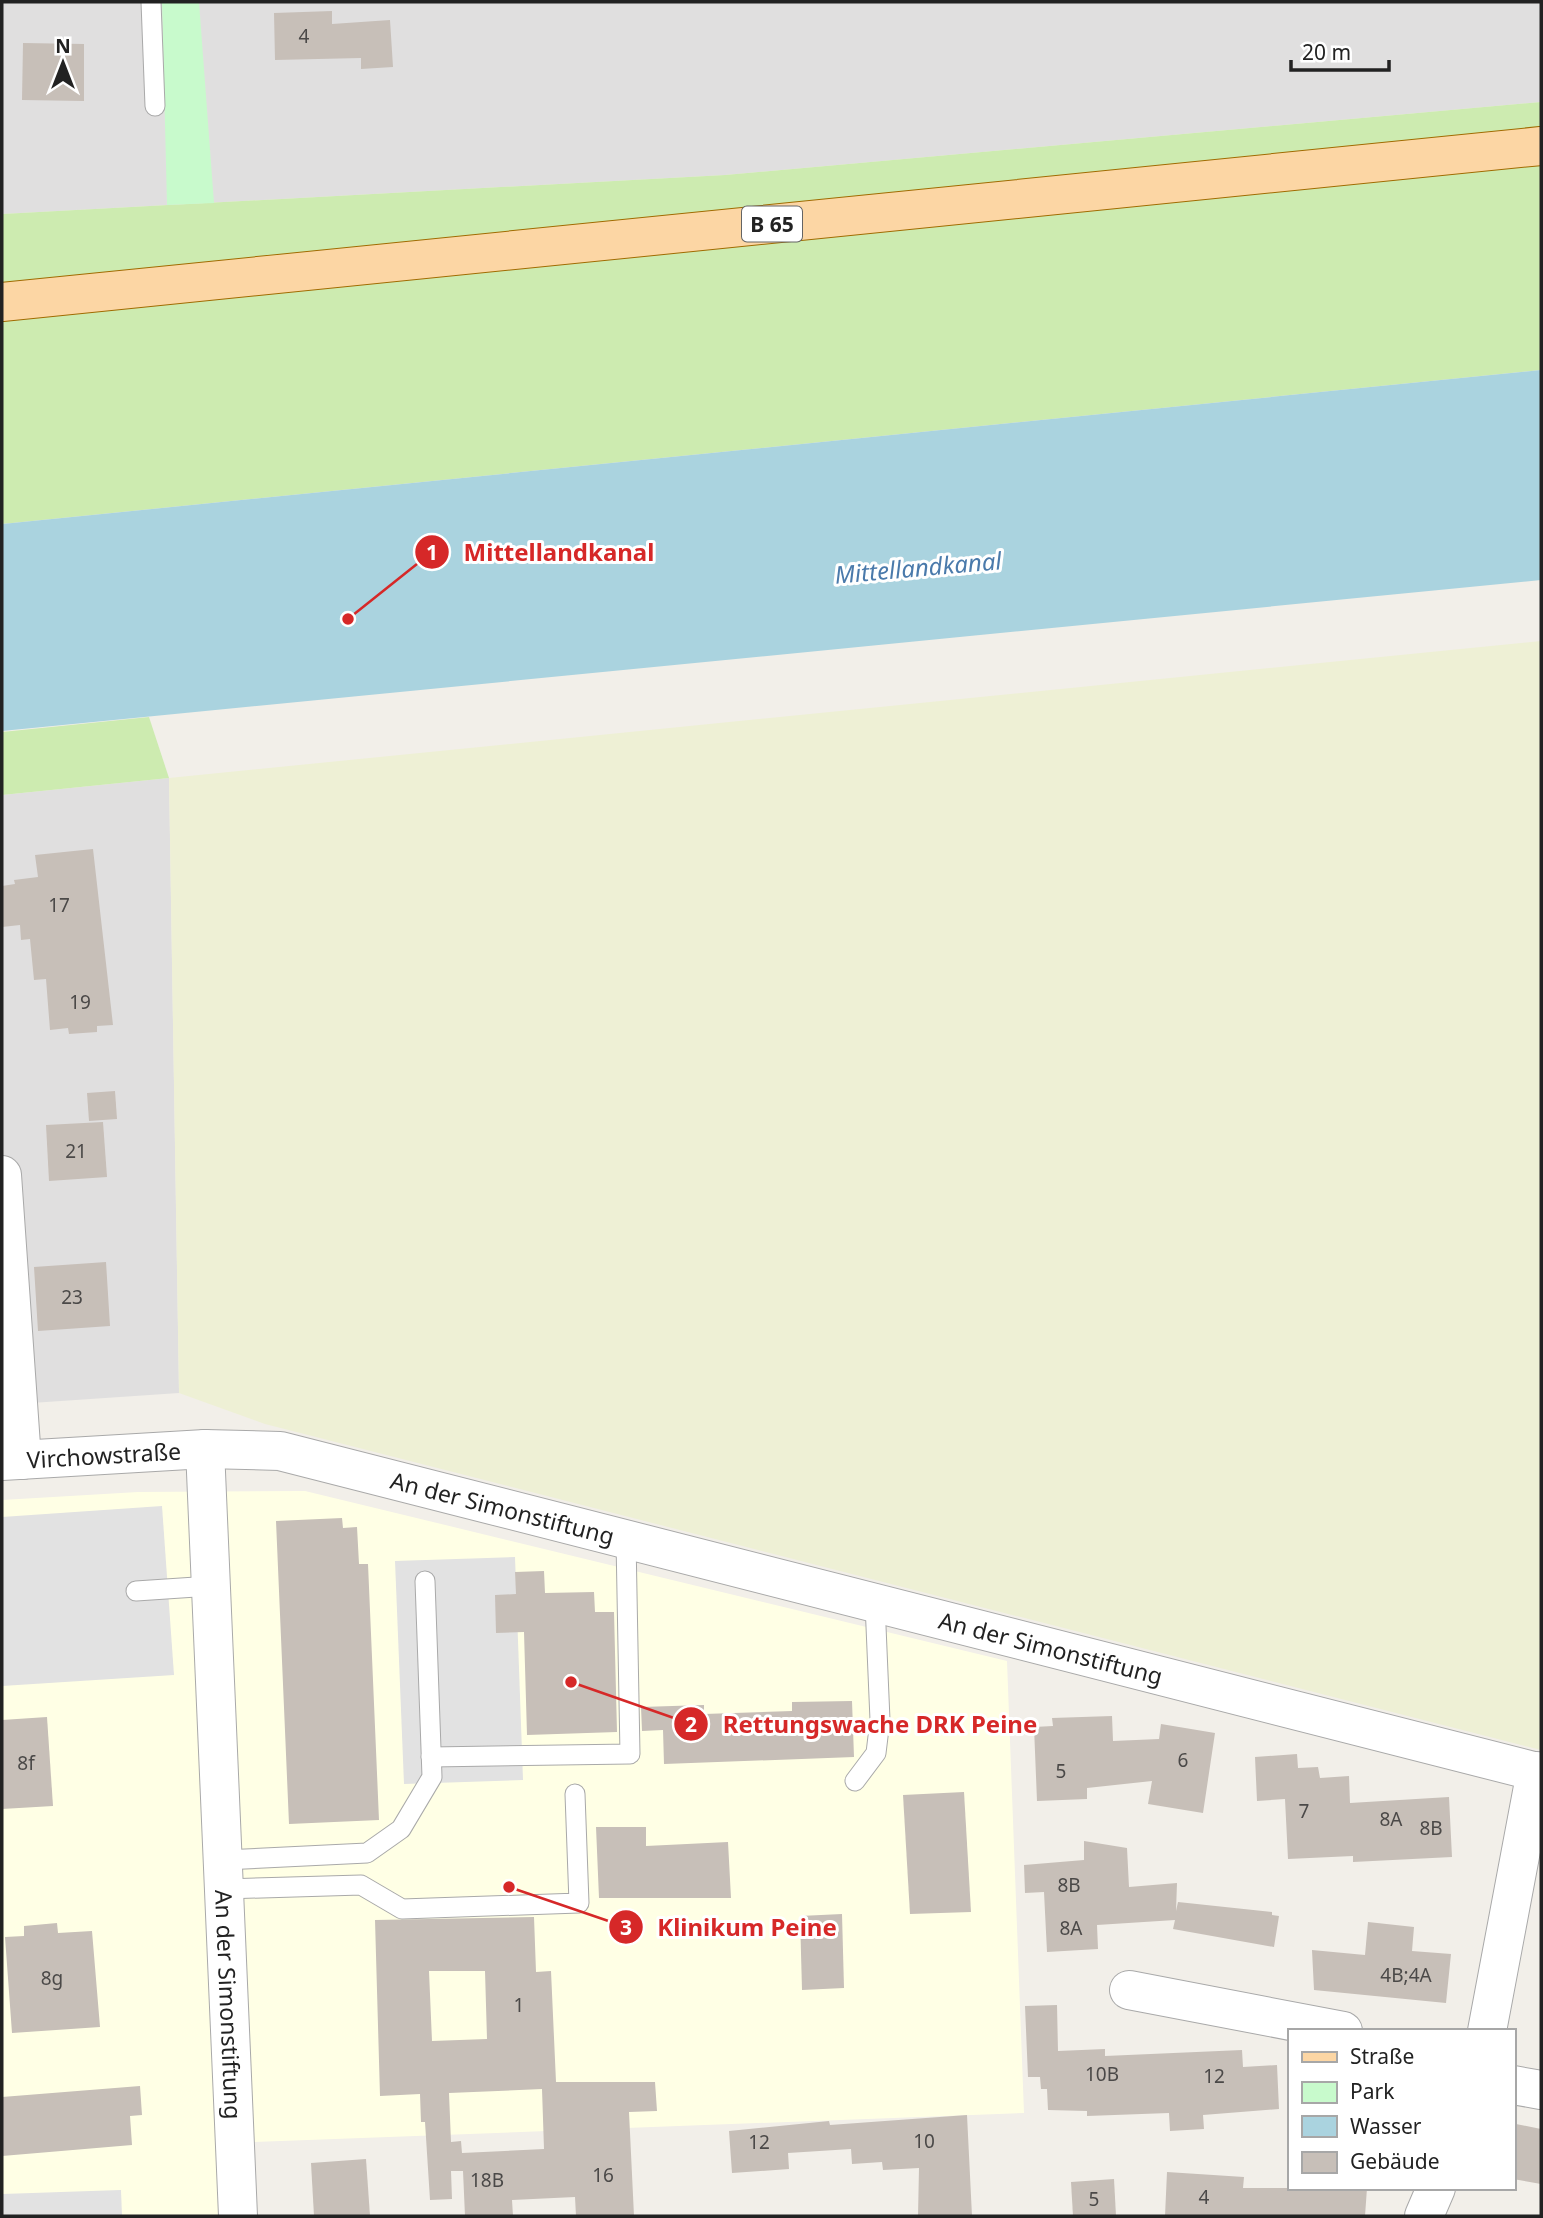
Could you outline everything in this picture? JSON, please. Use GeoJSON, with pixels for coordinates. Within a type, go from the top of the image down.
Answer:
{"type":"FeatureCollection","features":[{"type":"Feature","properties":{"kind":"main road","name":"B 65"},"geometry":{"type":"LineString","coordinates":[[2,302],[1541,146]]}},
{"type":"Feature","properties":{"kind":"street"},"geometry":{"type":"LineString","coordinates":[[2,1175],[12,1460]]}},
{"type":"Feature","properties":{"kind":"street","name":"Virchowstraße"},"geometry":{"type":"LineString","coordinates":[[12,1460],[205,1449]]}},
{"type":"Feature","properties":{"kind":"street","name":"An der Simonstiftung"},"geometry":{"type":"LineString","coordinates":[[238,2216],[205,1449],[280,1451],[1539,1772]]}},
{"type":"Feature","properties":{"kind":"street"},"geometry":{"type":"LineString","coordinates":[[1487,2029],[1539,1772]]}},
{"type":"Feature","properties":{"kind":"street"},"geometry":{"type":"LineString","coordinates":[[1129,1990],[1333,2029]]}},
{"type":"Feature","properties":{"kind":"street"},"geometry":{"type":"LineString","coordinates":[[1515,2085],[1541,2090]]}},
{"type":"Feature","properties":{"kind":"street"},"geometry":{"type":"LineString","coordinates":[[1424,2216],[1435,2190]]}},
{"type":"Feature","properties":{"kind":"lane"},"geometry":{"type":"LineString","coordinates":[[151,2],[155,106]]}},
{"type":"Feature","properties":{"kind":"lane"},"geometry":{"type":"LineString","coordinates":[[431,1757],[630,1754],[626,1540]]}},
{"type":"Feature","properties":{"kind":"lane"},"geometry":{"type":"LineString","coordinates":[[224,1875],[367,1853],[401,1829],[432,1777],[425,1581]]}},
{"type":"Feature","properties":{"kind":"lane"},"geometry":{"type":"LineString","coordinates":[[136,1591],[211,1586]]}},
{"type":"Feature","properties":{"kind":"lane"},"geometry":{"type":"LineString","coordinates":[[855,1781],[876,1752],[880,1720],[875,1603]]}},
{"type":"Feature","properties":{"kind":"lane"},"geometry":{"type":"LineString","coordinates":[[224,1875],[361,1885],[402,1909],[579,1903],[575,1794]]}},
{"type":"Feature","properties":{"kind":"shaded area"},"geometry":{"type":"Polygon","coordinates":[[[2,2],[1541,2],[1541,102],[725,175],[2,214],[2,2]]]}},
{"type":"Feature","properties":{"kind":"shaded area"},"geometry":{"type":"Polygon","coordinates":[[[1541,641],[1541,1750],[265,1424],[179,1393],[169,778],[1541,641]]]}},
{"type":"Feature","properties":{"kind":"shaded area"},"geometry":{"type":"Polygon","coordinates":[[[169,778],[179,1393],[2,1405],[2,795],[169,778]]]}},
{"type":"Feature","properties":{"kind":"shaded area"},"geometry":{"type":"Polygon","coordinates":[[[305,1491],[1007,1661],[1024,2113],[230,2143],[232,2216],[2,2216],[2,1500],[138,1492],[305,1491]]]}},
{"type":"Feature","properties":{"kind":"shaded area"},"geometry":{"type":"Polygon","coordinates":[[[162,1506],[174,1675],[2,1686],[2,1517],[162,1506]]]}},
{"type":"Feature","properties":{"kind":"shaded area"},"geometry":{"type":"Polygon","coordinates":[[[515,1557],[523,1780],[404,1784],[395,1561],[515,1557]]]}},
{"type":"Feature","properties":{"kind":"shaded area"},"geometry":{"type":"Polygon","coordinates":[[[121,2190],[122,2216],[2,2216],[2,2194],[121,2190]]]}},
{"type":"Feature","properties":{"kind":"green space"},"geometry":{"type":"Polygon","coordinates":[[[162,2],[199,2],[214,203],[167,205],[162,2]]]}},
{"type":"Feature","properties":{"kind":"green space"},"geometry":{"type":"Polygon","coordinates":[[[1541,102],[1541,370],[2,524],[2,214],[725,175],[1541,102]]]}},
{"type":"Feature","properties":{"kind":"green space"},"geometry":{"type":"Polygon","coordinates":[[[149,717],[169,778],[2,795],[2,732],[149,717]]]}},
{"type":"Feature","properties":{"kind":"water"},"geometry":{"type":"Polygon","coordinates":[[[1541,370],[1541,580],[2,731],[2,524],[1541,370]]]}},
{"type":"Feature","properties":{"kind":"building"},"geometry":{"type":"Polygon","coordinates":[[[332,11],[332,24],[390,20],[393,67],[361,69],[361,58],[275,60],[274,13],[332,11]]]}},
{"type":"Feature","properties":{"kind":"building"},"geometry":{"type":"Polygon","coordinates":[[[23,43],[84,44],[84,101],[22,100],[23,43]]]}},
{"type":"Feature","properties":{"kind":"building"},"geometry":{"type":"Polygon","coordinates":[[[93,849],[113,1025],[97,1026],[97,1032],[69,1034],[68,1028],[50,1030],[46,979],[34,980],[30,939],[21,940],[20,925],[2,927],[2,886],[15,884],[14,880],[38,877],[35,855],[93,849]]]}},
{"type":"Feature","properties":{"kind":"building"},"geometry":{"type":"Polygon","coordinates":[[[115,1091],[117,1119],[89,1121],[87,1093],[115,1091]]]}},
{"type":"Feature","properties":{"kind":"building"},"geometry":{"type":"Polygon","coordinates":[[[103,1122],[107,1177],[49,1181],[46,1125],[103,1122]]]}},
{"type":"Feature","properties":{"kind":"building"},"geometry":{"type":"Polygon","coordinates":[[[106,1262],[110,1326],[38,1331],[34,1267],[106,1262]]]}},
{"type":"Feature","properties":{"kind":"building"},"geometry":{"type":"Polygon","coordinates":[[[342,1518],[343,1528],[357,1527],[359,1564],[368,1564],[379,1820],[289,1824],[276,1521],[342,1518]]]}},
{"type":"Feature","properties":{"kind":"building"},"geometry":{"type":"Polygon","coordinates":[[[544,1571],[545,1593],[594,1592],[595,1612],[614,1612],[617,1732],[527,1735],[524,1632],[496,1633],[495,1595],[516,1594],[515,1572],[544,1571]]]}},
{"type":"Feature","properties":{"kind":"building"},"geometry":{"type":"Polygon","coordinates":[[[852,1701],[854,1757],[664,1764],[663,1730],[642,1731],[641,1707],[704,1705],[704,1714],[792,1711],[792,1702],[852,1701]]]}},
{"type":"Feature","properties":{"kind":"building"},"geometry":{"type":"Polygon","coordinates":[[[1112,1716],[1113,1741],[1159,1739],[1161,1724],[1215,1733],[1203,1813],[1148,1804],[1152,1781],[1087,1788],[1087,1799],[1037,1801],[1034,1727],[1053,1726],[1052,1718],[1112,1716]]]}},
{"type":"Feature","properties":{"kind":"building"},"geometry":{"type":"Polygon","coordinates":[[[47,1717],[53,1806],[2,1809],[2,1720],[47,1717]]]}},
{"type":"Feature","properties":{"kind":"building"},"geometry":{"type":"Polygon","coordinates":[[[1297,1754],[1298,1768],[1318,1767],[1320,1778],[1349,1776],[1350,1803],[1449,1797],[1452,1857],[1353,1862],[1353,1856],[1288,1859],[1285,1799],[1257,1801],[1255,1757],[1297,1754]]]}},
{"type":"Feature","properties":{"kind":"building"},"geometry":{"type":"Polygon","coordinates":[[[964,1792],[971,1912],[910,1914],[903,1795],[964,1792]]]}},
{"type":"Feature","properties":{"kind":"building"},"geometry":{"type":"Polygon","coordinates":[[[596,1827],[646,1827],[646,1846],[728,1842],[731,1898],[599,1898],[596,1827]]]}},
{"type":"Feature","properties":{"kind":"building"},"geometry":{"type":"Polygon","coordinates":[[[1084,1841],[1127,1848],[1129,1887],[1177,1883],[1176,1911],[1178,1902],[1272,1912],[1272,1915],[1279,1916],[1274,1947],[1173,1929],[1175,1920],[1097,1925],[1098,1949],[1047,1952],[1044,1892],[1025,1893],[1024,1865],[1084,1860],[1084,1841]]]}},
{"type":"Feature","properties":{"kind":"building"},"geometry":{"type":"Polygon","coordinates":[[[842,1914],[844,1988],[802,1990],[800,1916],[842,1914]]]}},
{"type":"Feature","properties":{"kind":"building"},"geometry":{"type":"Polygon","coordinates":[[[534,1917],[536,1972],[551,1971],[556,2082],[655,2082],[657,2111],[629,2112],[634,2216],[576,2216],[575,2197],[512,2200],[513,2216],[465,2216],[463,2171],[451,2171],[452,2199],[430,2200],[425,2122],[421,2122],[420,2094],[380,2096],[375,1920],[534,1917]],[[429,1971],[432,2041],[487,2039],[485,1971],[429,1971]],[[542,2089],[449,2093],[451,2142],[461,2141],[462,2153],[544,2149],[542,2089]]]}},
{"type":"Feature","properties":{"kind":"building"},"geometry":{"type":"Polygon","coordinates":[[[1368,1922],[1414,1927],[1412,1951],[1451,1954],[1446,2003],[1314,1990],[1312,1950],[1365,1955],[1368,1922]]]}},
{"type":"Feature","properties":{"kind":"building"},"geometry":{"type":"Polygon","coordinates":[[[57,1923],[58,1933],[92,1931],[100,2027],[12,2033],[5,1937],[24,1936],[24,1926],[57,1923]]]}},
{"type":"Feature","properties":{"kind":"building"},"geometry":{"type":"Polygon","coordinates":[[[1057,2005],[1058,2051],[1105,2049],[1105,2056],[1242,2050],[1243,2067],[1277,2065],[1279,2109],[1203,2115],[1204,2129],[1170,2131],[1169,2113],[1087,2116],[1087,2111],[1048,2110],[1047,2089],[1041,2089],[1040,2077],[1028,2077],[1025,2006],[1057,2005]]]}},
{"type":"Feature","properties":{"kind":"building"},"geometry":{"type":"Polygon","coordinates":[[[140,2086],[142,2115],[130,2116],[132,2145],[2,2156],[2,2097],[140,2086]]]}},
{"type":"Feature","properties":{"kind":"building"},"geometry":{"type":"Polygon","coordinates":[[[967,2115],[972,2216],[918,2216],[919,2168],[883,2170],[882,2162],[852,2164],[851,2149],[788,2153],[789,2169],[732,2173],[729,2131],[829,2121],[830,2125],[967,2115]]]}},
{"type":"Feature","properties":{"kind":"building"},"geometry":{"type":"Polygon","coordinates":[[[1516,2124],[1541,2129],[1541,2184],[1515,2179],[1516,2124]]]}},
{"type":"Feature","properties":{"kind":"building"},"geometry":{"type":"Polygon","coordinates":[[[366,2159],[370,2216],[314,2216],[311,2163],[366,2159]]]}},
{"type":"Feature","properties":{"kind":"building"},"geometry":{"type":"Polygon","coordinates":[[[1167,2172],[1244,2177],[1243,2188],[1367,2190],[1365,2216],[1165,2216],[1167,2172]]]}},
{"type":"Feature","properties":{"kind":"building"},"geometry":{"type":"Polygon","coordinates":[[[1114,2179],[1116,2216],[1073,2216],[1071,2182],[1114,2179]]]}},
{"type":"Feature","properties":{"kind":"place","name":"Mittellandkanal"},"geometry":{"type":"Point","coordinates":[348,619]}},
{"type":"Feature","properties":{"kind":"place","name":"Rettungswache DRK Peine"},"geometry":{"type":"Point","coordinates":[571,1682]}},
{"type":"Feature","properties":{"kind":"place","name":"Klinikum Peine"},"geometry":{"type":"Point","coordinates":[509,1887]}}]}
